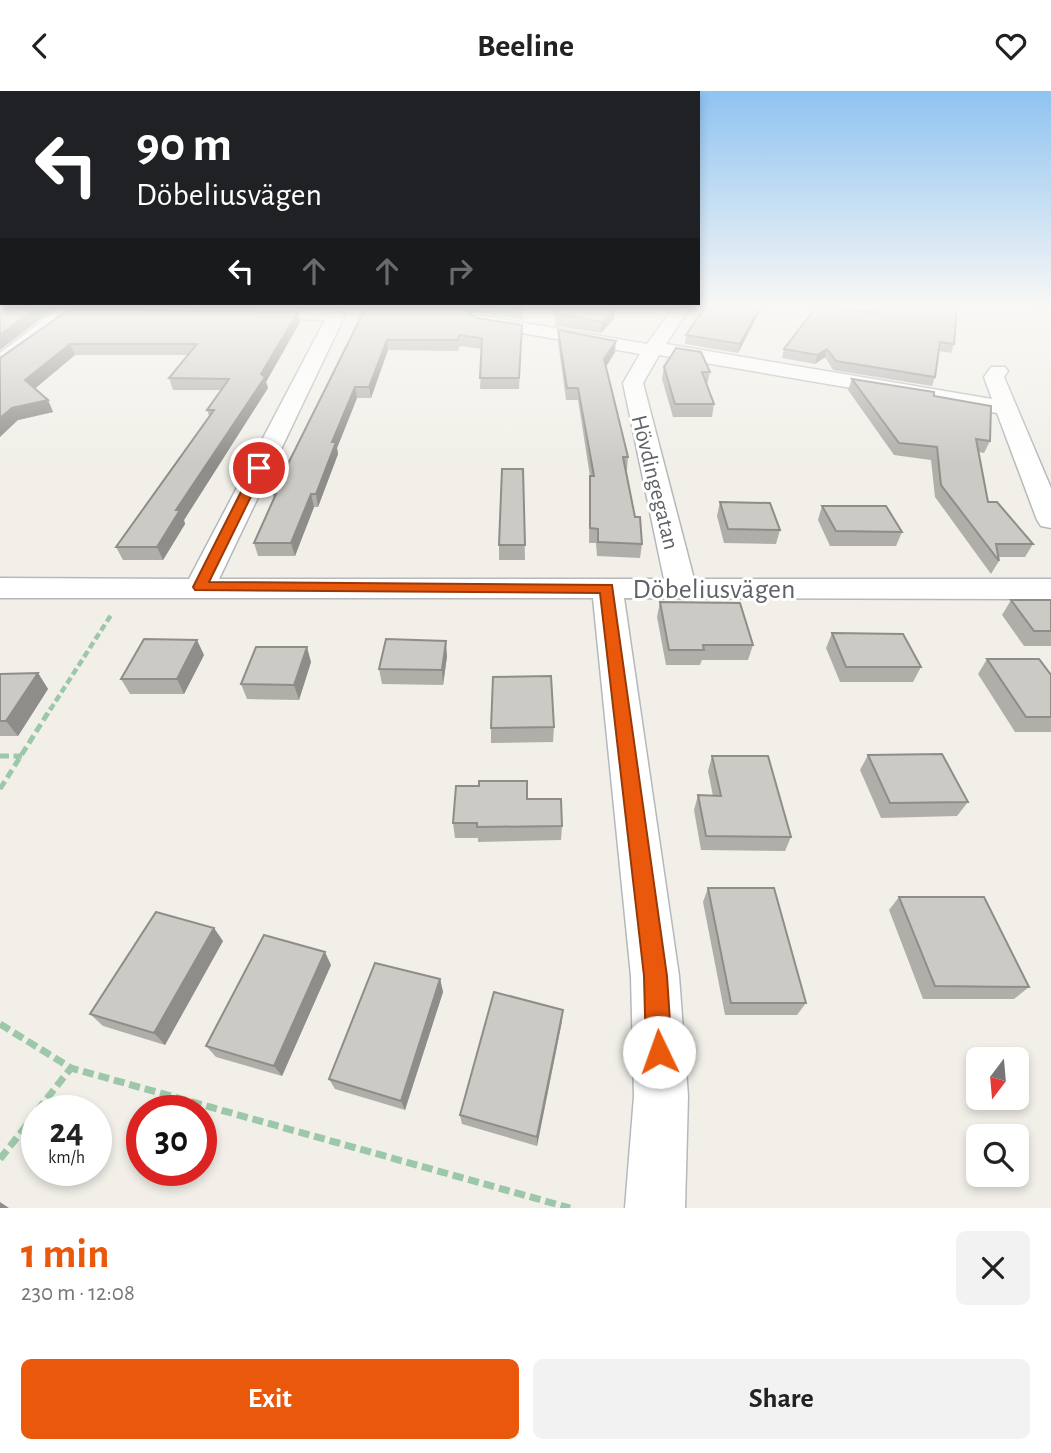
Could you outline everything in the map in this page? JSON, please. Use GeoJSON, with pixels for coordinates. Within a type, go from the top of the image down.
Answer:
{"type":"FeatureCollection","features":[{"type":"Feature","properties":{"kind":"street"},"geometry":{"type":"LineString","coordinates":[[200,587],[314,359]]}},
{"type":"Feature","properties":{"kind":"street","name":"Hövdingegatan"},"geometry":{"type":"LineString","coordinates":[[645,359],[635,375],[634,389],[681,587]]}},
{"type":"Feature","properties":{"kind":"street"},"geometry":{"type":"LineString","coordinates":[[713,359],[1005,408]]}},
{"type":"Feature","properties":{"kind":"street"},"geometry":{"type":"LineString","coordinates":[[998,371],[994,377],[1005,408],[1051,520]]}},
{"type":"Feature","properties":{"kind":"street","name":"Döbeliusvägen"},"geometry":{"type":"LineString","coordinates":[[0,588],[1051,589]]}},
{"type":"Feature","properties":{"kind":"street"},"geometry":{"type":"LineString","coordinates":[[607,588],[655,976],[661,1095],[655,1208]]}},
{"type":"Feature","properties":{"kind":"path"},"geometry":{"type":"LineString","coordinates":[[0,789],[128,588]]}},
{"type":"Feature","properties":{"kind":"path"},"geometry":{"type":"LineString","coordinates":[[0,756],[22,756]]}},
{"type":"Feature","properties":{"kind":"path"},"geometry":{"type":"LineString","coordinates":[[0,1024],[71,1068],[570,1208]]}},
{"type":"Feature","properties":{"kind":"path"},"geometry":{"type":"LineString","coordinates":[[50,1095],[71,1068]]}},
{"type":"Feature","properties":{"kind":"path"},"geometry":{"type":"LineString","coordinates":[[0,1159],[21,1132]]}},
{"type":"Feature","properties":{"kind":"building"},"geometry":{"type":"Polygon","coordinates":[[[0,359],[51,359],[25,380],[48,400],[12,408],[0,418],[0,359]]]}},
{"type":"Feature","properties":{"kind":"building"},"geometry":{"type":"Polygon","coordinates":[[[185,359],[270,359],[261,374],[265,377],[176,510],[180,510],[157,547],[116,547],[214,410],[207,410],[229,379],[169,378],[185,359]]]}},
{"type":"Feature","properties":{"kind":"building"},"geometry":{"type":"Polygon","coordinates":[[[340,359],[380,359],[369,387],[355,387],[332,442],[336,442],[316,494],[311,494],[291,543],[254,543],[276,494],[273,494],[340,359]]]}},
{"type":"Feature","properties":{"kind":"building"},"geometry":{"type":"Polygon","coordinates":[[[481,359],[520,359],[519,378],[480,378],[481,359]]]}},
{"type":"Feature","properties":{"kind":"building"},"geometry":{"type":"Polygon","coordinates":[[[563,359],[604,359],[628,457],[623,457],[635,517],[640,517],[642,544],[598,542],[598,529],[590,528],[590,476],[594,476],[578,388],[567,388],[563,359]]]}},
{"type":"Feature","properties":{"kind":"building"},"geometry":{"type":"Polygon","coordinates":[[[669,359],[704,359],[710,372],[702,372],[714,404],[675,404],[664,367],[669,359]]]}},
{"type":"Feature","properties":{"kind":"building"},"geometry":{"type":"Polygon","coordinates":[[[835,359],[938,359],[935,377],[835,359]]]}},
{"type":"Feature","properties":{"kind":"building"},"geometry":{"type":"Polygon","coordinates":[[[852,379],[934,392],[934,396],[991,406],[990,441],[976,439],[988,502],[997,502],[1033,544],[996,544],[999,561],[941,485],[937,447],[899,443],[852,379]]]}},
{"type":"Feature","properties":{"kind":"building"},"geometry":{"type":"Polygon","coordinates":[[[502,469],[523,469],[525,545],[499,545],[502,469]]]}},
{"type":"Feature","properties":{"kind":"building"},"geometry":{"type":"Polygon","coordinates":[[[720,502],[770,503],[780,530],[728,529],[720,502]]]}},
{"type":"Feature","properties":{"kind":"building"},"geometry":{"type":"Polygon","coordinates":[[[822,506],[886,506],[902,532],[836,531],[822,506]]]}},
{"type":"Feature","properties":{"kind":"building"},"geometry":{"type":"Polygon","coordinates":[[[1011,600],[1051,600],[1051,631],[1034,631],[1011,600]]]}},
{"type":"Feature","properties":{"kind":"building"},"geometry":{"type":"Polygon","coordinates":[[[660,602],[740,603],[753,645],[703,645],[704,650],[669,650],[660,602]]]}},
{"type":"Feature","properties":{"kind":"building"},"geometry":{"type":"Polygon","coordinates":[[[832,633],[903,634],[921,667],[846,667],[832,633]]]}},
{"type":"Feature","properties":{"kind":"building"},"geometry":{"type":"Polygon","coordinates":[[[144,639],[197,640],[177,679],[121,679],[144,639]]]}},
{"type":"Feature","properties":{"kind":"building"},"geometry":{"type":"Polygon","coordinates":[[[386,639],[446,641],[442,670],[379,669],[386,639]]]}},
{"type":"Feature","properties":{"kind":"building"},"geometry":{"type":"Polygon","coordinates":[[[256,647],[307,647],[294,685],[241,684],[256,647]]]}},
{"type":"Feature","properties":{"kind":"building"},"geometry":{"type":"Polygon","coordinates":[[[987,659],[1039,659],[1051,675],[1051,717],[1026,717],[987,659]]]}},
{"type":"Feature","properties":{"kind":"building"},"geometry":{"type":"Polygon","coordinates":[[[38,673],[6,721],[0,721],[0,674],[38,673]]]}},
{"type":"Feature","properties":{"kind":"building"},"geometry":{"type":"Polygon","coordinates":[[[551,676],[554,727],[491,728],[493,677],[551,676]]]}},
{"type":"Feature","properties":{"kind":"building"},"geometry":{"type":"Polygon","coordinates":[[[942,754],[968,802],[890,803],[868,755],[942,754]]]}},
{"type":"Feature","properties":{"kind":"building"},"geometry":{"type":"Polygon","coordinates":[[[712,756],[768,756],[791,837],[706,836],[698,795],[721,796],[712,756]]]}},
{"type":"Feature","properties":{"kind":"building"},"geometry":{"type":"Polygon","coordinates":[[[479,781],[527,781],[527,799],[561,799],[562,826],[477,827],[477,823],[453,823],[456,786],[479,786],[479,781]]]}},
{"type":"Feature","properties":{"kind":"building"},"geometry":{"type":"Polygon","coordinates":[[[708,888],[774,888],[806,1003],[731,1003],[708,888]]]}},
{"type":"Feature","properties":{"kind":"building"},"geometry":{"type":"Polygon","coordinates":[[[899,897],[984,897],[1029,987],[935,986],[899,897]]]}},
{"type":"Feature","properties":{"kind":"building"},"geometry":{"type":"Polygon","coordinates":[[[156,912],[214,928],[154,1033],[90,1014],[156,912]]]}},
{"type":"Feature","properties":{"kind":"building"},"geometry":{"type":"Polygon","coordinates":[[[264,935],[325,952],[274,1066],[206,1046],[264,935]]]}},
{"type":"Feature","properties":{"kind":"building"},"geometry":{"type":"Polygon","coordinates":[[[375,963],[440,979],[401,1101],[329,1079],[375,963]]]}},
{"type":"Feature","properties":{"kind":"building"},"geometry":{"type":"Polygon","coordinates":[[[494,992],[563,1010],[537,1137],[460,1115],[494,992]]]}},
{"type":"Feature","properties":{"kind":"route"},"geometry":{"type":"LineString","coordinates":[[259,468],[200,587],[607,588],[655,976],[659,1052]]}}]}
